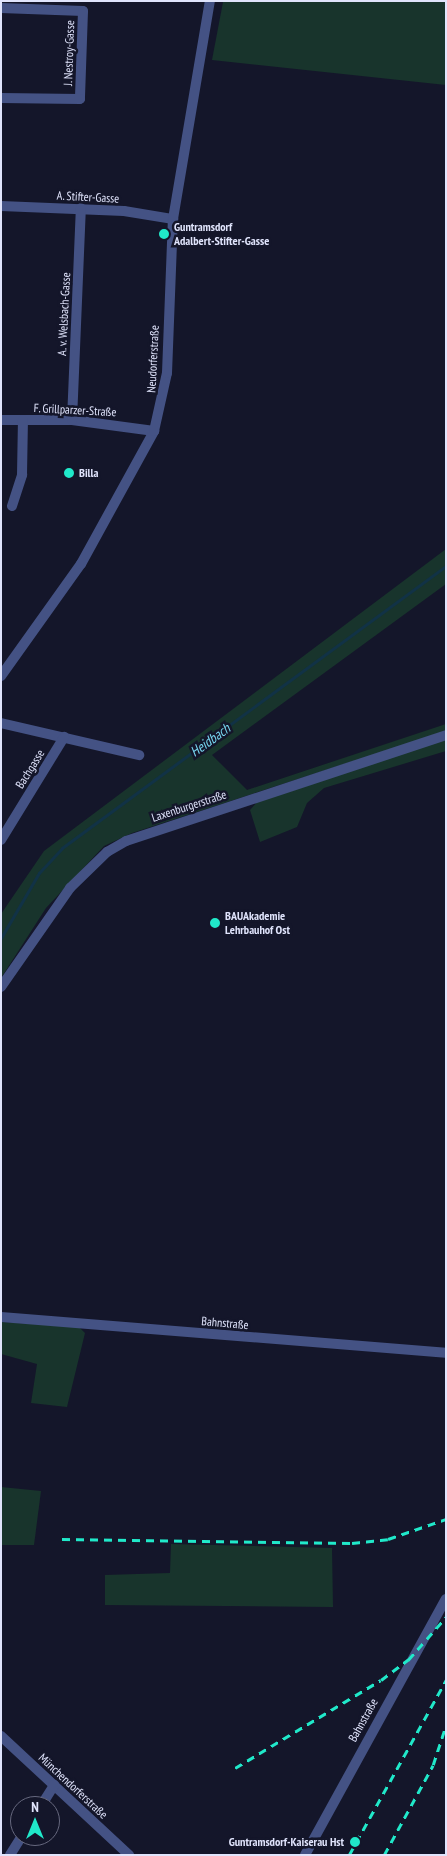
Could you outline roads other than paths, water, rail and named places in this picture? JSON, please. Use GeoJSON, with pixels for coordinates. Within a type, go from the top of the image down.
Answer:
{"type":"FeatureCollection","features":[{"type":"Feature","properties":{"kind":"street","name":"Neudorferstraße"},"geometry":{"type":"LineString","coordinates":[[1,676],[81,564],[154,431],[167,373],[173,219],[210,1]]}},
{"type":"Feature","properties":{"kind":"street","name":"J. Nestroy-Gasse"},"geometry":{"type":"LineString","coordinates":[[1,8],[83,11],[80,99],[1,98]]}},
{"type":"Feature","properties":{"kind":"street","name":"A. Stifter-Gasse"},"geometry":{"type":"LineString","coordinates":[[1,206],[82,208],[173,219]]}},
{"type":"Feature","properties":{"kind":"street","name":"A. v. Welsbach-Gasse"},"geometry":{"type":"LineString","coordinates":[[72,420],[82,208]]}},
{"type":"Feature","properties":{"kind":"street","name":"F. Grillparzer-Straße"},"geometry":{"type":"LineString","coordinates":[[1,420],[72,420],[154,431]]}},
{"type":"Feature","properties":{"kind":"street","name":"F. Grillparzer-Straße"},"geometry":{"type":"LineString","coordinates":[[12,506],[22,475],[23,420]]}},
{"type":"Feature","properties":{"kind":"street","name":"Bachgasse"},"geometry":{"type":"LineString","coordinates":[[1,723],[139,755]]}},
{"type":"Feature","properties":{"kind":"street","name":"Laxenburgerstraße"},"geometry":{"type":"LineString","coordinates":[[1,987],[70,888],[107,852],[126,841],[446,735]]}},
{"type":"Feature","properties":{"kind":"street","name":"Bachgasse"},"geometry":{"type":"LineString","coordinates":[[1,840],[64,737]]}},
{"type":"Feature","properties":{"kind":"street","name":"Bahnstraße"},"geometry":{"type":"LineString","coordinates":[[1,1317],[446,1353]]}},
{"type":"Feature","properties":{"kind":"street","name":"Bahnstraße"},"geometry":{"type":"LineString","coordinates":[[305,1855],[446,1599]]}},
{"type":"Feature","properties":{"kind":"street","name":"Münchendorferstraße"},"geometry":{"type":"LineString","coordinates":[[1,1736],[128,1855]]}},
{"type":"Feature","properties":{"kind":"street"},"geometry":{"type":"LineString","coordinates":[[47,1796],[54,1785]]}},
{"type":"Feature","properties":{"kind":"waterway","name":"Heidbach"},"geometry":{"type":"LineString","coordinates":[[1,938],[39,873],[62,848],[446,566]]}},
{"type":"Feature","properties":{"kind":"railway"},"geometry":{"type":"LineString","coordinates":[[62,1539],[352,1543],[388,1539],[446,1519]]}},
{"type":"Feature","properties":{"kind":"railway"},"geometry":{"type":"LineString","coordinates":[[235,1768],[381,1680],[408,1660],[446,1617]]}},
{"type":"Feature","properties":{"kind":"railway"},"geometry":{"type":"LineString","coordinates":[[349,1855],[446,1680]]}},
{"type":"Feature","properties":{"kind":"railway"},"geometry":{"type":"LineString","coordinates":[[384,1855],[433,1765],[446,1725]]}},
{"type":"Feature","properties":{"kind":"place","name":"Guntramsdorf Adalbert-Stifter-Gasse"},"geometry":{"type":"Point","coordinates":[164,234]}},
{"type":"Feature","properties":{"kind":"place","name":"Billa"},"geometry":{"type":"Point","coordinates":[69,473]}},
{"type":"Feature","properties":{"kind":"place","name":"BAUAkademie Lehrbauhof Ost"},"geometry":{"type":"Point","coordinates":[215,923]}},
{"type":"Feature","properties":{"kind":"place","name":"Guntramsdorf-Kaiserau Hst"},"geometry":{"type":"Point","coordinates":[355,1842]}}]}
